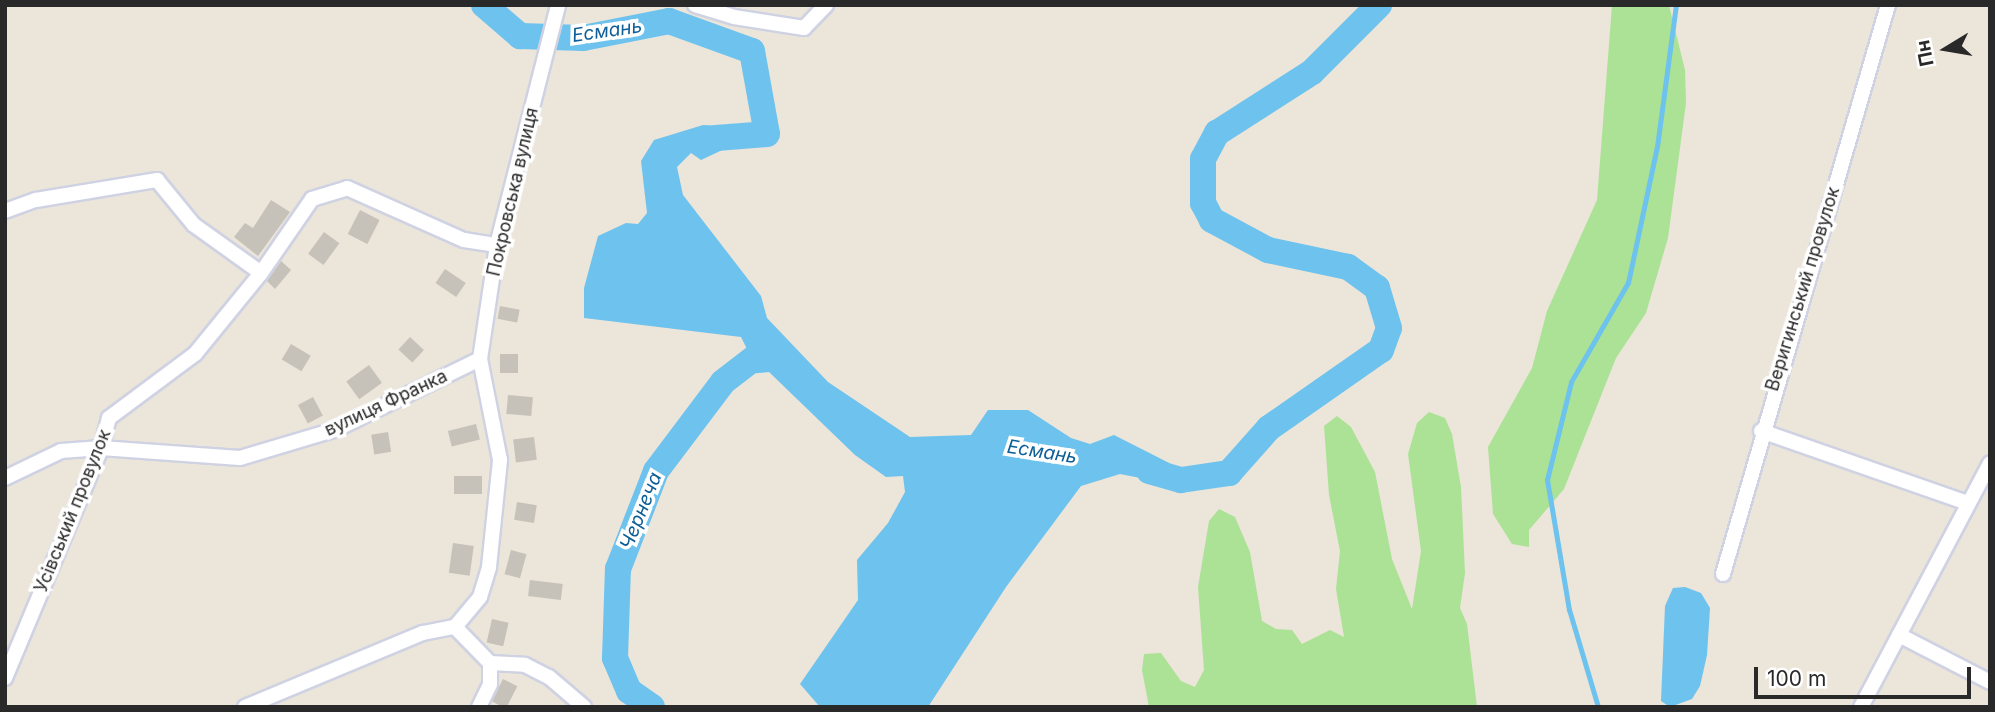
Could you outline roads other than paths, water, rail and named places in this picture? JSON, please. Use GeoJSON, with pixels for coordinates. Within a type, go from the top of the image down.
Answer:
{"type":"FeatureCollection","features":[{"type":"Feature","properties":{"kind":"street"},"geometry":{"type":"LineString","coordinates":[[695,5],[734,17],[804,28],[825,5]]}},
{"type":"Feature","properties":{"kind":"street","name":"Веригинський провулок"},"geometry":{"type":"LineString","coordinates":[[1723,574],[1761,431],[1888,5]]}},
{"type":"Feature","properties":{"kind":"street","name":"Покровська вулиця"},"geometry":{"type":"LineString","coordinates":[[455,627],[480,597],[489,567],[500,460],[480,359],[497,244],[558,8]]}},
{"type":"Feature","properties":{"kind":"street"},"geometry":{"type":"LineString","coordinates":[[5,211],[36,200],[157,180],[194,225],[261,273]]}},
{"type":"Feature","properties":{"kind":"street","name":"Усівський провулок"},"geometry":{"type":"LineString","coordinates":[[5,678],[102,448],[109,418],[195,354],[261,273],[312,199],[347,188],[464,240],[497,244]]}},
{"type":"Feature","properties":{"kind":"street","name":"вулиця Франка"},"geometry":{"type":"LineString","coordinates":[[5,478],[61,451],[102,448],[240,458],[337,429],[480,359]]}},
{"type":"Feature","properties":{"kind":"street"},"geometry":{"type":"LineString","coordinates":[[1761,431],[1968,503]]}},
{"type":"Feature","properties":{"kind":"street"},"geometry":{"type":"LineString","coordinates":[[1861,707],[1990,463]]}},
{"type":"Feature","properties":{"kind":"street"},"geometry":{"type":"LineString","coordinates":[[246,707],[423,633],[455,627],[490,663],[525,666],[549,677],[584,707]]}},
{"type":"Feature","properties":{"kind":"street"},"geometry":{"type":"LineString","coordinates":[[1899,635],[1990,682]]}},
{"type":"Feature","properties":{"kind":"street"},"geometry":{"type":"LineString","coordinates":[[479,707],[490,684],[490,663]]}},
{"type":"Feature","properties":{"kind":"water"},"geometry":{"type":"Polygon","coordinates":[[[703,125],[725,126],[752,136],[701,160],[691,153],[677,167],[683,195],[761,296],[767,318],[828,382],[910,437],[971,435],[988,410],[1028,410],[1071,438],[1090,444],[1114,435],[1179,468],[1181,480],[1156,481],[1120,474],[1081,486],[1006,587],[928,707],[820,707],[800,684],[858,600],[857,560],[888,523],[905,492],[903,476],[886,477],[855,455],[769,372],[747,374],[752,359],[741,337],[584,318],[584,288],[598,236],[626,223],[638,224],[647,213],[641,161],[654,140],[703,125]]]}},
{"type":"Feature","properties":{"kind":"water"},"geometry":{"type":"Polygon","coordinates":[[[1685,587],[1701,593],[1710,608],[1707,655],[1700,686],[1692,699],[1670,707],[1661,701],[1665,606],[1673,588],[1685,587]]]}},
{"type":"Feature","properties":{"kind":"waterway","name":"Есмань"},"geometry":{"type":"LineString","coordinates":[[484,5],[520,36],[583,38],[669,21],[752,51],[767,134],[716,138]]}},
{"type":"Feature","properties":{"kind":"waterway","name":"Есмань"},"geometry":{"type":"LineString","coordinates":[[1149,471],[1181,480],[1229,473],[1269,428],[1381,350],[1389,328],[1377,288],[1348,267],[1268,250],[1212,220],[1203,203],[1203,159],[1217,133],[1312,72],[1379,5]]}},
{"type":"Feature","properties":{"kind":"waterway"},"geometry":{"type":"LineString","coordinates":[[1598,707],[1569,610],[1547,480],[1571,382],[1628,283],[1657,147],[1676,5]]}},
{"type":"Feature","properties":{"kind":"waterway","name":"Чернеча"},"geometry":{"type":"LineString","coordinates":[[652,707],[629,691],[615,658],[618,569],[656,471],[723,382],[771,345]]}}]}
